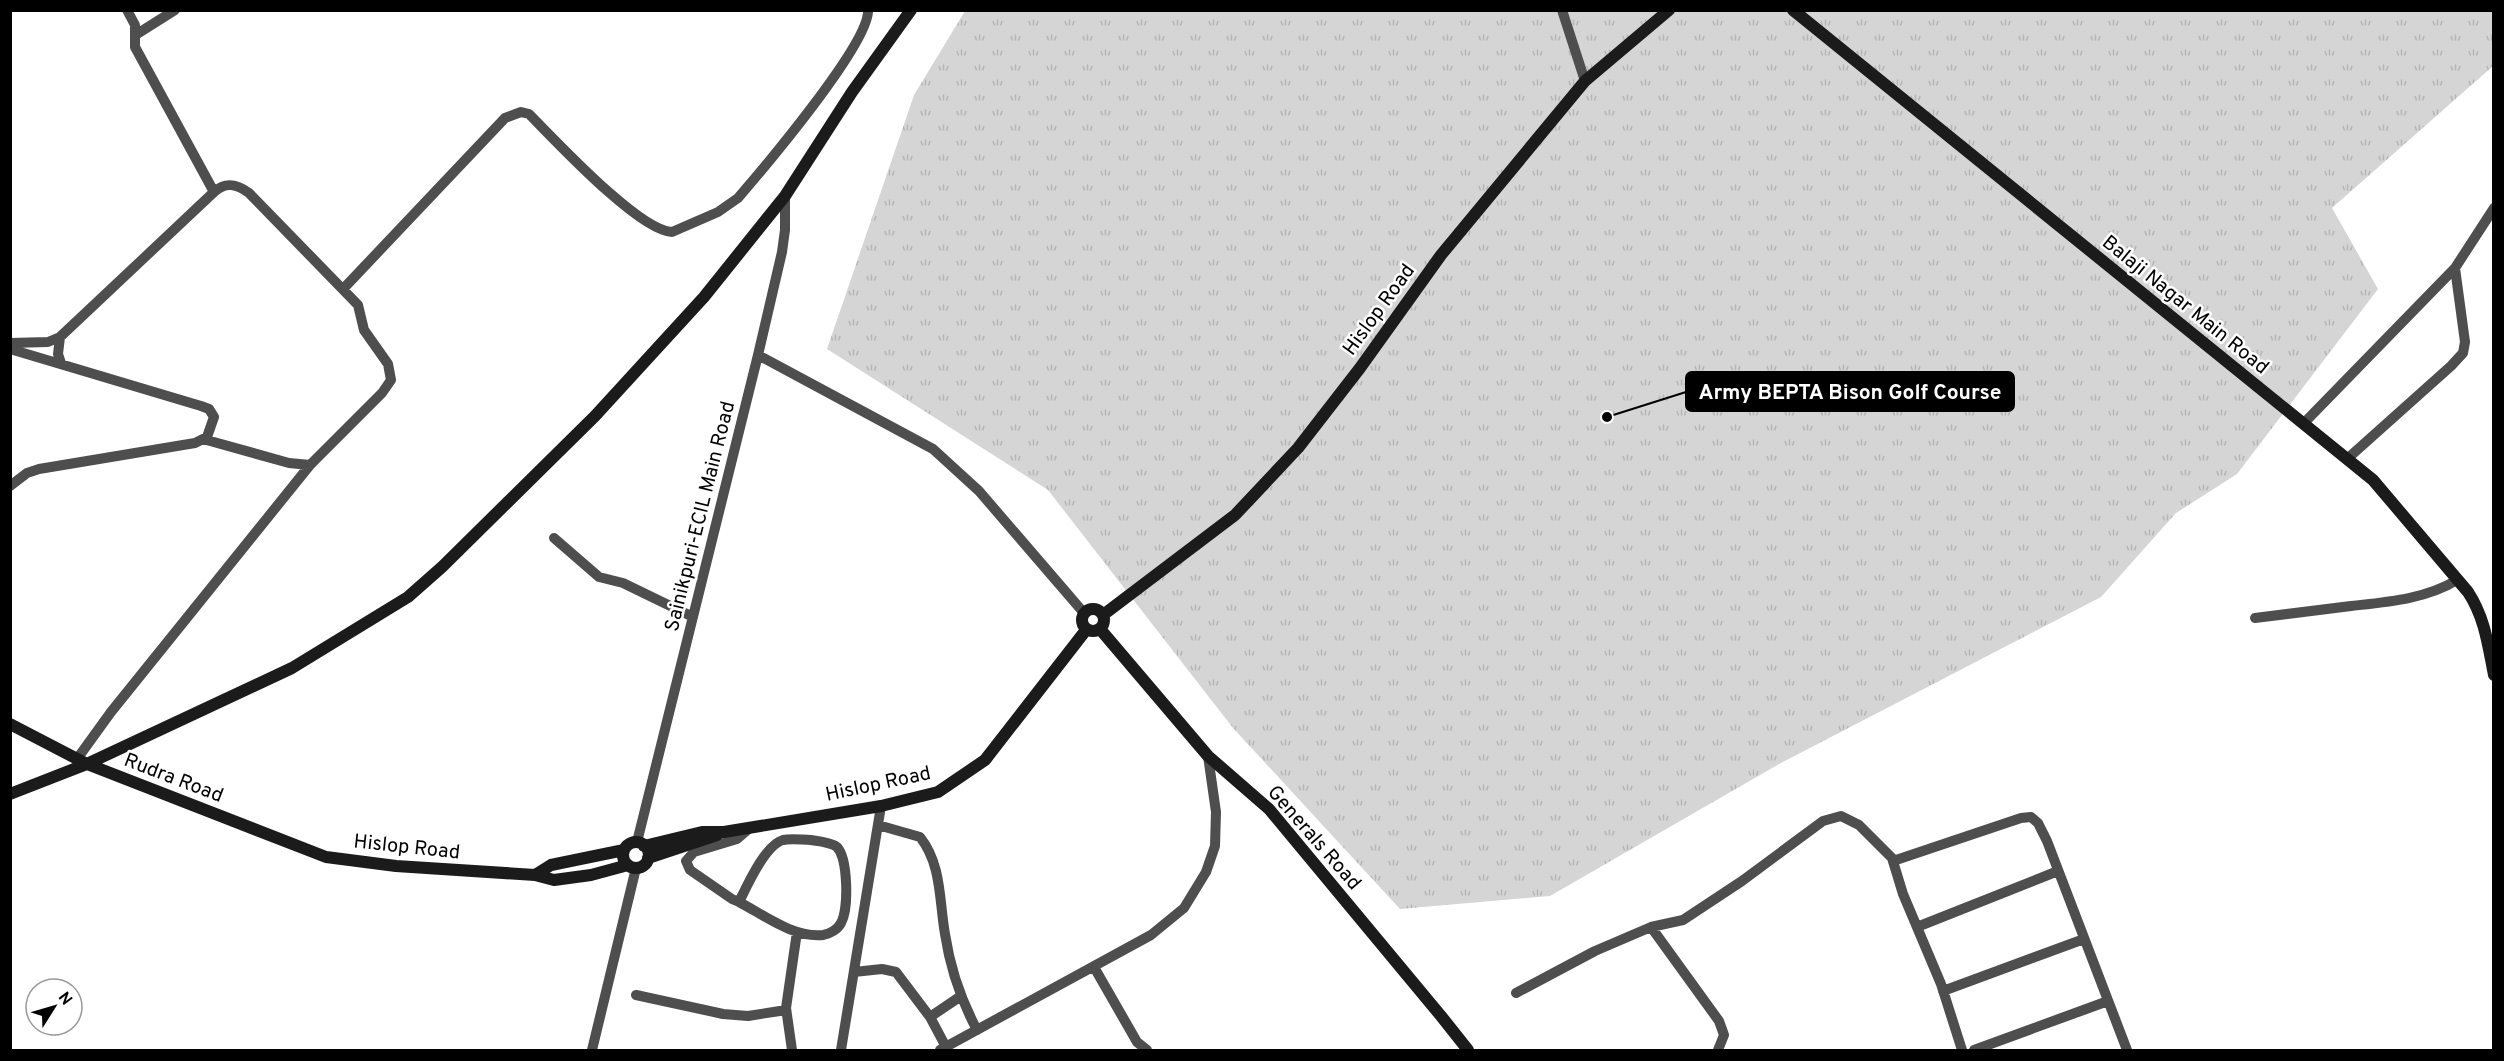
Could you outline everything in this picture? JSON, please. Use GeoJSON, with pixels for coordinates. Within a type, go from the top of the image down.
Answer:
{"type":"FeatureCollection","features":[{"type":"Feature","properties":{"kind":"street"},"geometry":{"type":"LineString","coordinates":[[127,10],[134,21],[135,47],[214,192]]}},
{"type":"Feature","properties":{"kind":"street"},"geometry":{"type":"LineString","coordinates":[[136,34],[175,10]]}},
{"type":"Feature","properties":{"kind":"street"},"geometry":{"type":"LineString","coordinates":[[344,288],[505,118],[521,112],[529,114],[609,193],[651,226],[664,232],[672,232],[718,212],[738,198],[832,79],[849,56],[862,31],[868,10]]}},
{"type":"Feature","properties":{"kind":"street"},"geometry":{"type":"LineString","coordinates":[[10,794],[292,668],[408,597],[442,567],[596,416],[704,297],[785,196],[852,92],[911,10]]}},
{"type":"Feature","properties":{"kind":"street"},"geometry":{"type":"LineString","coordinates":[[1562,10],[1585,81]]}},
{"type":"Feature","properties":{"kind":"street","name":"Hislop Road"},"geometry":{"type":"LineString","coordinates":[[1103,615],[1235,515],[1299,448],[1441,255],[1585,81],[1669,10]]}},
{"type":"Feature","properties":{"kind":"street","name":"Balaji Nagar Main Road"},"geometry":{"type":"LineString","coordinates":[[1793,10],[2373,480],[2389,496],[2478,607],[2483,620],[2493,675]]}},
{"type":"Feature","properties":{"kind":"street"},"geometry":{"type":"LineString","coordinates":[[10,343],[48,342],[60,337],[214,192],[221,186],[233,184],[249,193],[344,288],[358,305],[364,330],[388,364],[391,380],[382,393],[310,465],[111,712],[82,761]]}},
{"type":"Feature","properties":{"kind":"street","name":"Sainikpuri-ECIL Main Road"},"geometry":{"type":"LineString","coordinates":[[643,849],[693,617],[782,252],[785,230],[785,196]]}},
{"type":"Feature","properties":{"kind":"street"},"geometry":{"type":"LineString","coordinates":[[2304,423],[2455,268],[2493,208]]}},
{"type":"Feature","properties":{"kind":"street"},"geometry":{"type":"LineString","coordinates":[[2347,459],[2463,353],[2464,342],[2455,268]]}},
{"type":"Feature","properties":{"kind":"street"},"geometry":{"type":"LineString","coordinates":[[60,337],[58,354],[61,363]]}},
{"type":"Feature","properties":{"kind":"street"},"geometry":{"type":"LineString","coordinates":[[10,348],[209,409],[214,417],[207,437],[203,440],[174,447],[39,469],[27,473],[10,486]]}},
{"type":"Feature","properties":{"kind":"street"},"geometry":{"type":"LineString","coordinates":[[758,355],[933,449],[979,491],[1084,613]]}},
{"type":"Feature","properties":{"kind":"street"},"geometry":{"type":"LineString","coordinates":[[203,440],[289,463],[310,465]]}},
{"type":"Feature","properties":{"kind":"street"},"geometry":{"type":"LineString","coordinates":[[554,538],[599,577],[624,583],[693,617]]}},
{"type":"Feature","properties":{"kind":"street"},"geometry":{"type":"LineString","coordinates":[[2255,618],[2413,597],[2440,590],[2457,580]]}},
{"type":"Feature","properties":{"kind":"street"},"geometry":{"type":"LineString","coordinates":[[1094,609],[1103,615],[1104,622],[1100,629],[1094,632],[1086,630],[1082,622],[1084,613],[1094,609]]}},
{"type":"Feature","properties":{"kind":"street","name":"Generals Road"},"geometry":{"type":"LineString","coordinates":[[1100,629],[1208,756],[1269,809],[1468,1050]]}},
{"type":"Feature","properties":{"kind":"street","name":"Hislop Road"},"geometry":{"type":"LineString","coordinates":[[643,849],[702,832],[724,832],[881,806],[938,792],[985,760],[1086,630]]}},
{"type":"Feature","properties":{"kind":"street","name":"Rudra Road"},"geometry":{"type":"LineString","coordinates":[[10,724],[82,761],[326,857]]}},
{"type":"Feature","properties":{"kind":"street"},"geometry":{"type":"LineString","coordinates":[[854,972],[882,969],[896,972],[930,1017],[943,1049],[1094,967],[1168,923],[1184,908],[1197,888],[1215,846],[1217,829],[1208,756]]}},
{"type":"Feature","properties":{"kind":"street"},"geometry":{"type":"LineString","coordinates":[[841,1050],[881,806]]}},
{"type":"Feature","properties":{"kind":"street"},"geometry":{"type":"LineString","coordinates":[[1516,993],[1595,951],[1651,927],[1683,920],[1742,881],[1794,841],[1829,818],[1841,816],[1850,819],[1880,845],[1893,861],[1903,894],[1943,991],[1962,1050]]}},
{"type":"Feature","properties":{"kind":"street"},"geometry":{"type":"LineString","coordinates":[[1893,861],[2021,818],[2031,817],[2038,823],[2058,871],[2127,1050]]}},
{"type":"Feature","properties":{"kind":"street"},"geometry":{"type":"LineString","coordinates":[[878,825],[920,837],[933,858],[945,934],[961,996],[977,1030]]}},
{"type":"Feature","properties":{"kind":"street"},"geometry":{"type":"LineString","coordinates":[[739,902],[759,863],[782,840],[797,839],[832,844],[840,854],[844,870],[846,900],[841,923],[829,933],[820,935],[796,932],[739,902],[690,870],[686,861],[694,852],[736,839],[751,827]]}},
{"type":"Feature","properties":{"kind":"street"},"geometry":{"type":"LineString","coordinates":[[535,875],[554,880],[644,865],[643,849],[629,844],[624,850],[624,859],[632,866]]}},
{"type":"Feature","properties":{"kind":"street","name":"Hislop Road"},"geometry":{"type":"LineString","coordinates":[[326,857],[396,866],[535,875],[551,865],[624,850]]}},
{"type":"Feature","properties":{"kind":"street"},"geometry":{"type":"LineString","coordinates":[[592,1050],[632,866]]}},
{"type":"Feature","properties":{"kind":"street"},"geometry":{"type":"LineString","coordinates":[[1917,927],[2058,871]]}},
{"type":"Feature","properties":{"kind":"street"},"geometry":{"type":"LineString","coordinates":[[1651,927],[1719,1021],[1724,1035],[1718,1050]]}},
{"type":"Feature","properties":{"kind":"street"},"geometry":{"type":"LineString","coordinates":[[792,1050],[786,1010],[796,932]]}},
{"type":"Feature","properties":{"kind":"street"},"geometry":{"type":"LineString","coordinates":[[1943,991],[2084,939]]}},
{"type":"Feature","properties":{"kind":"street"},"geometry":{"type":"LineString","coordinates":[[1094,967],[1139,1046],[1147,1050]]}},
{"type":"Feature","properties":{"kind":"street"},"geometry":{"type":"LineString","coordinates":[[636,995],[723,1014],[748,1016],[786,1010]]}},
{"type":"Feature","properties":{"kind":"street"},"geometry":{"type":"LineString","coordinates":[[930,1017],[961,996]]}},
{"type":"Feature","properties":{"kind":"street"},"geometry":{"type":"LineString","coordinates":[[1974,1050],[2108,1000]]}},
{"type":"Feature","properties":{"kind":"green space"},"geometry":{"type":"Polygon","coordinates":[[[965,11],[2493,11],[2493,66],[2332,208],[2378,289],[2237,474],[2176,513],[2101,597],[1779,764],[1550,896],[1400,909],[1233,728],[1048,490],[827,349],[914,95],[965,11]]]}},
{"type":"Feature","properties":{"kind":"place","name":"Army BEPTA Bison Golf Course"},"geometry":{"type":"Point","coordinates":[1607,417]}}]}
